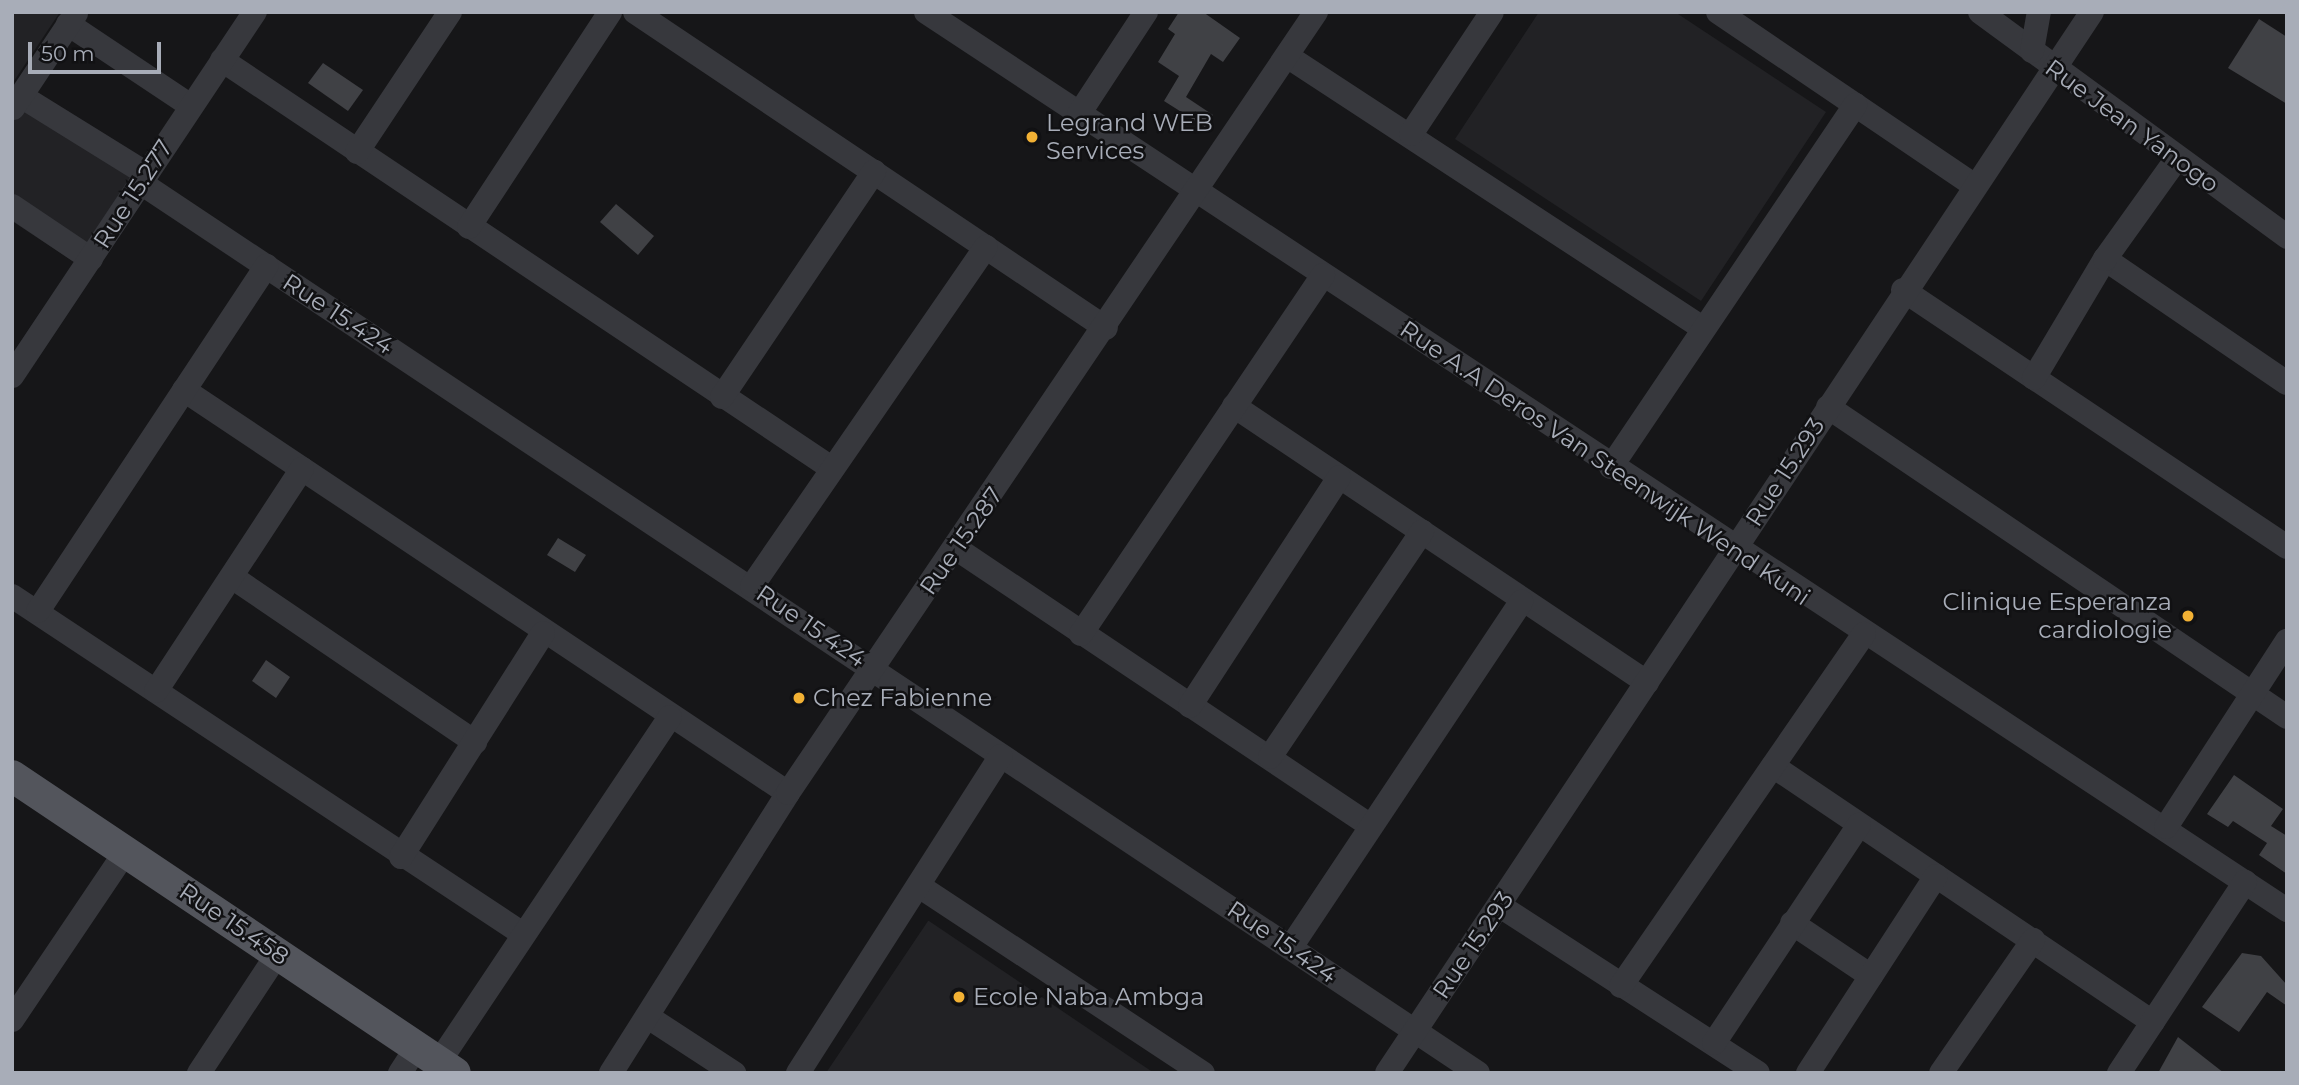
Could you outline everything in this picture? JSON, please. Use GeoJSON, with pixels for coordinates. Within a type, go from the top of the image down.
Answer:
{"type":"FeatureCollection","features":[{"type":"Feature","properties":{"kind":"main road","name":"Rue 15.458"},"geometry":{"type":"LineString","coordinates":[[12,776],[437,1060]]}},
{"type":"Feature","properties":{"kind":"street","name":"Rue 15.277"},"geometry":{"type":"LineString","coordinates":[[12,376],[255,12]]}},
{"type":"Feature","properties":{"kind":"street"},"geometry":{"type":"LineString","coordinates":[[357,152],[450,12]]}},
{"type":"Feature","properties":{"kind":"street"},"geometry":{"type":"LineString","coordinates":[[469,228],[610,12]]}},
{"type":"Feature","properties":{"kind":"street"},"geometry":{"type":"LineString","coordinates":[[635,12],[1107,328]]}},
{"type":"Feature","properties":{"kind":"street","name":"Rue A.A Deros Van Steenwijk Wend Kuni"},"geometry":{"type":"LineString","coordinates":[[926,12],[1735,550],[2166,827],[2287,910]]}},
{"type":"Feature","properties":{"kind":"street"},"geometry":{"type":"LineString","coordinates":[[1079,114],[1146,12]]}},
{"type":"Feature","properties":{"kind":"street","name":"Rue 15.287"},"geometry":{"type":"LineString","coordinates":[[611,1073],[788,793],[957,550],[1316,12]]}},
{"type":"Feature","properties":{"kind":"street"},"geometry":{"type":"LineString","coordinates":[[1411,134],[1492,12]]}},
{"type":"Feature","properties":{"kind":"street"},"geometry":{"type":"LineString","coordinates":[[1718,12],[1974,185]]}},
{"type":"Feature","properties":{"kind":"street","name":"Rue Jean Yanogo"},"geometry":{"type":"LineString","coordinates":[[1980,12],[2176,160],[2284,230]]}},
{"type":"Feature","properties":{"kind":"street"},"geometry":{"type":"LineString","coordinates":[[2032,51],[2039,12]]}},
{"type":"Feature","properties":{"kind":"street","name":"Rue 15.293"},"geometry":{"type":"LineString","coordinates":[[1388,1073],[1735,550],[1903,290],[2092,12]]}},
{"type":"Feature","properties":{"kind":"street"},"geometry":{"type":"LineString","coordinates":[[16,102],[72,18],[191,106]]}},
{"type":"Feature","properties":{"kind":"street"},"geometry":{"type":"LineString","coordinates":[[1287,56],[1411,134],[1704,329]]}},
{"type":"Feature","properties":{"kind":"street"},"geometry":{"type":"LineString","coordinates":[[222,60],[469,228],[830,467]]}},
{"type":"Feature","properties":{"kind":"street","name":"Rue 15.424"},"geometry":{"type":"LineString","coordinates":[[16,102],[144,179],[266,266],[752,586],[1001,756],[1478,1073]]}},
{"type":"Feature","properties":{"kind":"street"},"geometry":{"type":"LineString","coordinates":[[1611,467],[1855,106]]}},
{"type":"Feature","properties":{"kind":"street"},"geometry":{"type":"LineString","coordinates":[[2034,378],[2105,259],[2176,160]]}},
{"type":"Feature","properties":{"kind":"street"},"geometry":{"type":"LineString","coordinates":[[722,397],[874,172]]}},
{"type":"Feature","properties":{"kind":"street"},"geometry":{"type":"LineString","coordinates":[[12,206],[91,259]]}},
{"type":"Feature","properties":{"kind":"street"},"geometry":{"type":"LineString","coordinates":[[752,586],[830,467],[986,247]]}},
{"type":"Feature","properties":{"kind":"street"},"geometry":{"type":"LineString","coordinates":[[2105,259],[2287,383]]}},
{"type":"Feature","properties":{"kind":"street"},"geometry":{"type":"LineString","coordinates":[[38,611],[266,266]]}},
{"type":"Feature","properties":{"kind":"street"},"geometry":{"type":"LineString","coordinates":[[1081,634],[1323,275]]}},
{"type":"Feature","properties":{"kind":"street"},"geometry":{"type":"LineString","coordinates":[[1903,290],[2287,547]]}},
{"type":"Feature","properties":{"kind":"street"},"geometry":{"type":"LineString","coordinates":[[184,390],[543,633],[788,793]]}},
{"type":"Feature","properties":{"kind":"street"},"geometry":{"type":"LineString","coordinates":[[1234,406],[1647,683]]}},
{"type":"Feature","properties":{"kind":"street"},"geometry":{"type":"LineString","coordinates":[[1828,407],[2287,717]]}},
{"type":"Feature","properties":{"kind":"street"},"geometry":{"type":"LineString","coordinates":[[156,691],[302,469]]}},
{"type":"Feature","properties":{"kind":"street"},"geometry":{"type":"LineString","coordinates":[[1190,706],[1339,477]]}},
{"type":"Feature","properties":{"kind":"street"},"geometry":{"type":"LineString","coordinates":[[1270,757],[1422,532]]}},
{"type":"Feature","properties":{"kind":"street"},"geometry":{"type":"LineString","coordinates":[[957,550],[1368,824]]}},
{"type":"Feature","properties":{"kind":"street"},"geometry":{"type":"LineString","coordinates":[[232,577],[475,742]]}},
{"type":"Feature","properties":{"kind":"street"},"geometry":{"type":"LineString","coordinates":[[12,596],[401,857],[523,934]]}},
{"type":"Feature","properties":{"kind":"street"},"geometry":{"type":"LineString","coordinates":[[1290,947],[1368,824],[1521,601]]}},
{"type":"Feature","properties":{"kind":"street"},"geometry":{"type":"LineString","coordinates":[[401,857],[543,633]]}},
{"type":"Feature","properties":{"kind":"street"},"geometry":{"type":"LineString","coordinates":[[1621,986],[1864,634]]}},
{"type":"Feature","properties":{"kind":"street"},"geometry":{"type":"LineString","coordinates":[[2166,827],[2287,641]]}},
{"type":"Feature","properties":{"kind":"street"},"geometry":{"type":"LineString","coordinates":[[400,1073],[437,1060],[670,717]]}},
{"type":"Feature","properties":{"kind":"street"},"geometry":{"type":"LineString","coordinates":[[798,1073],[1001,756]]}},
{"type":"Feature","properties":{"kind":"street"},"geometry":{"type":"LineString","coordinates":[[1773,766],[2154,1022]]}},
{"type":"Feature","properties":{"kind":"street"},"geometry":{"type":"LineString","coordinates":[[1714,1043],[1859,825]]}},
{"type":"Feature","properties":{"kind":"street"},"geometry":{"type":"LineString","coordinates":[[12,1020],[126,851]]}},
{"type":"Feature","properties":{"kind":"street"},"geometry":{"type":"LineString","coordinates":[[1808,1073],[1936,876]]}},
{"type":"Feature","properties":{"kind":"street"},"geometry":{"type":"LineString","coordinates":[[2119,1073],[2245,882]]}},
{"type":"Feature","properties":{"kind":"street"},"geometry":{"type":"LineString","coordinates":[[919,886],[1203,1073]]}},
{"type":"Feature","properties":{"kind":"street"},"geometry":{"type":"LineString","coordinates":[[1500,906],[1758,1073]]}},
{"type":"Feature","properties":{"kind":"street"},"geometry":{"type":"LineString","coordinates":[[1792,923],[1871,976]]}},
{"type":"Feature","properties":{"kind":"street"},"geometry":{"type":"LineString","coordinates":[[1941,1073],[2033,940]]}},
{"type":"Feature","properties":{"kind":"street"},"geometry":{"type":"LineString","coordinates":[[199,1073],[278,953]]}},
{"type":"Feature","properties":{"kind":"street"},"geometry":{"type":"LineString","coordinates":[[648,1017],[734,1073]]}},
{"type":"Feature","properties":{"kind":"shaded area"},"geometry":{"type":"Polygon","coordinates":[[[12,12],[60,12],[12,84],[12,12]]]}},
{"type":"Feature","properties":{"kind":"shaded area"},"geometry":{"type":"Polygon","coordinates":[[[1539,12],[1675,12],[1826,112],[1701,301],[1455,139],[1539,12]]]}},
{"type":"Feature","properties":{"kind":"shaded area"},"geometry":{"type":"Polygon","coordinates":[[[12,98],[133,177],[77,264],[12,221],[12,98]]]}},
{"type":"Feature","properties":{"kind":"shaded area","name":"Ecole Naba Ambga"},"geometry":{"type":"Polygon","coordinates":[[[929,921],[1154,1073],[826,1073],[929,921]]]}},
{"type":"Feature","properties":{"kind":"building"},"geometry":{"type":"Polygon","coordinates":[[[1179,12],[1203,12],[1240,38],[1223,62],[1211,54],[1186,97],[1213,115],[1205,127],[1164,101],[1179,76],[1158,62],[1175,34],[1168,29],[1179,12]]]}},
{"type":"Feature","properties":{"kind":"building"},"geometry":{"type":"Polygon","coordinates":[[[2259,19],[2287,37],[2287,104],[2228,68],[2259,19]]]}},
{"type":"Feature","properties":{"kind":"building"},"geometry":{"type":"Polygon","coordinates":[[[323,63],[363,90],[348,111],[308,83],[323,63]]]}},
{"type":"Feature","properties":{"kind":"building"},"geometry":{"type":"Polygon","coordinates":[[[616,204],[654,236],[638,255],[600,222],[616,204]]]}},
{"type":"Feature","properties":{"kind":"building"},"geometry":{"type":"Polygon","coordinates":[[[558,538],[586,555],[575,572],[547,555],[558,538]]]}},
{"type":"Feature","properties":{"kind":"building"},"geometry":{"type":"Polygon","coordinates":[[[266,660],[290,677],[276,698],[252,681],[266,660]]]}},
{"type":"Feature","properties":{"kind":"building"},"geometry":{"type":"Polygon","coordinates":[[[2234,775],[2283,809],[2271,826],[2287,836],[2287,874],[2259,855],[2267,843],[2233,821],[2228,827],[2207,814],[2234,775]]]}},
{"type":"Feature","properties":{"kind":"building"},"geometry":{"type":"Polygon","coordinates":[[[2242,953],[2261,956],[2287,985],[2287,1006],[2267,992],[2239,1032],[2202,1007],[2242,953]]]}},
{"type":"Feature","properties":{"kind":"building"},"geometry":{"type":"Polygon","coordinates":[[[2178,1037],[2224,1073],[2158,1073],[2178,1037]]]}},
{"type":"Feature","properties":{"kind":"place","name":"Legrand WEB Services"},"geometry":{"type":"Point","coordinates":[1032,137]}},
{"type":"Feature","properties":{"kind":"place","name":"Clinique Esperanza cardiologie"},"geometry":{"type":"Point","coordinates":[2188,616]}},
{"type":"Feature","properties":{"kind":"place","name":"Chez Fabienne"},"geometry":{"type":"Point","coordinates":[799,698]}},
{"type":"Feature","properties":{"kind":"place","name":"Ecole Naba Ambga"},"geometry":{"type":"Point","coordinates":[959,997]}}]}
